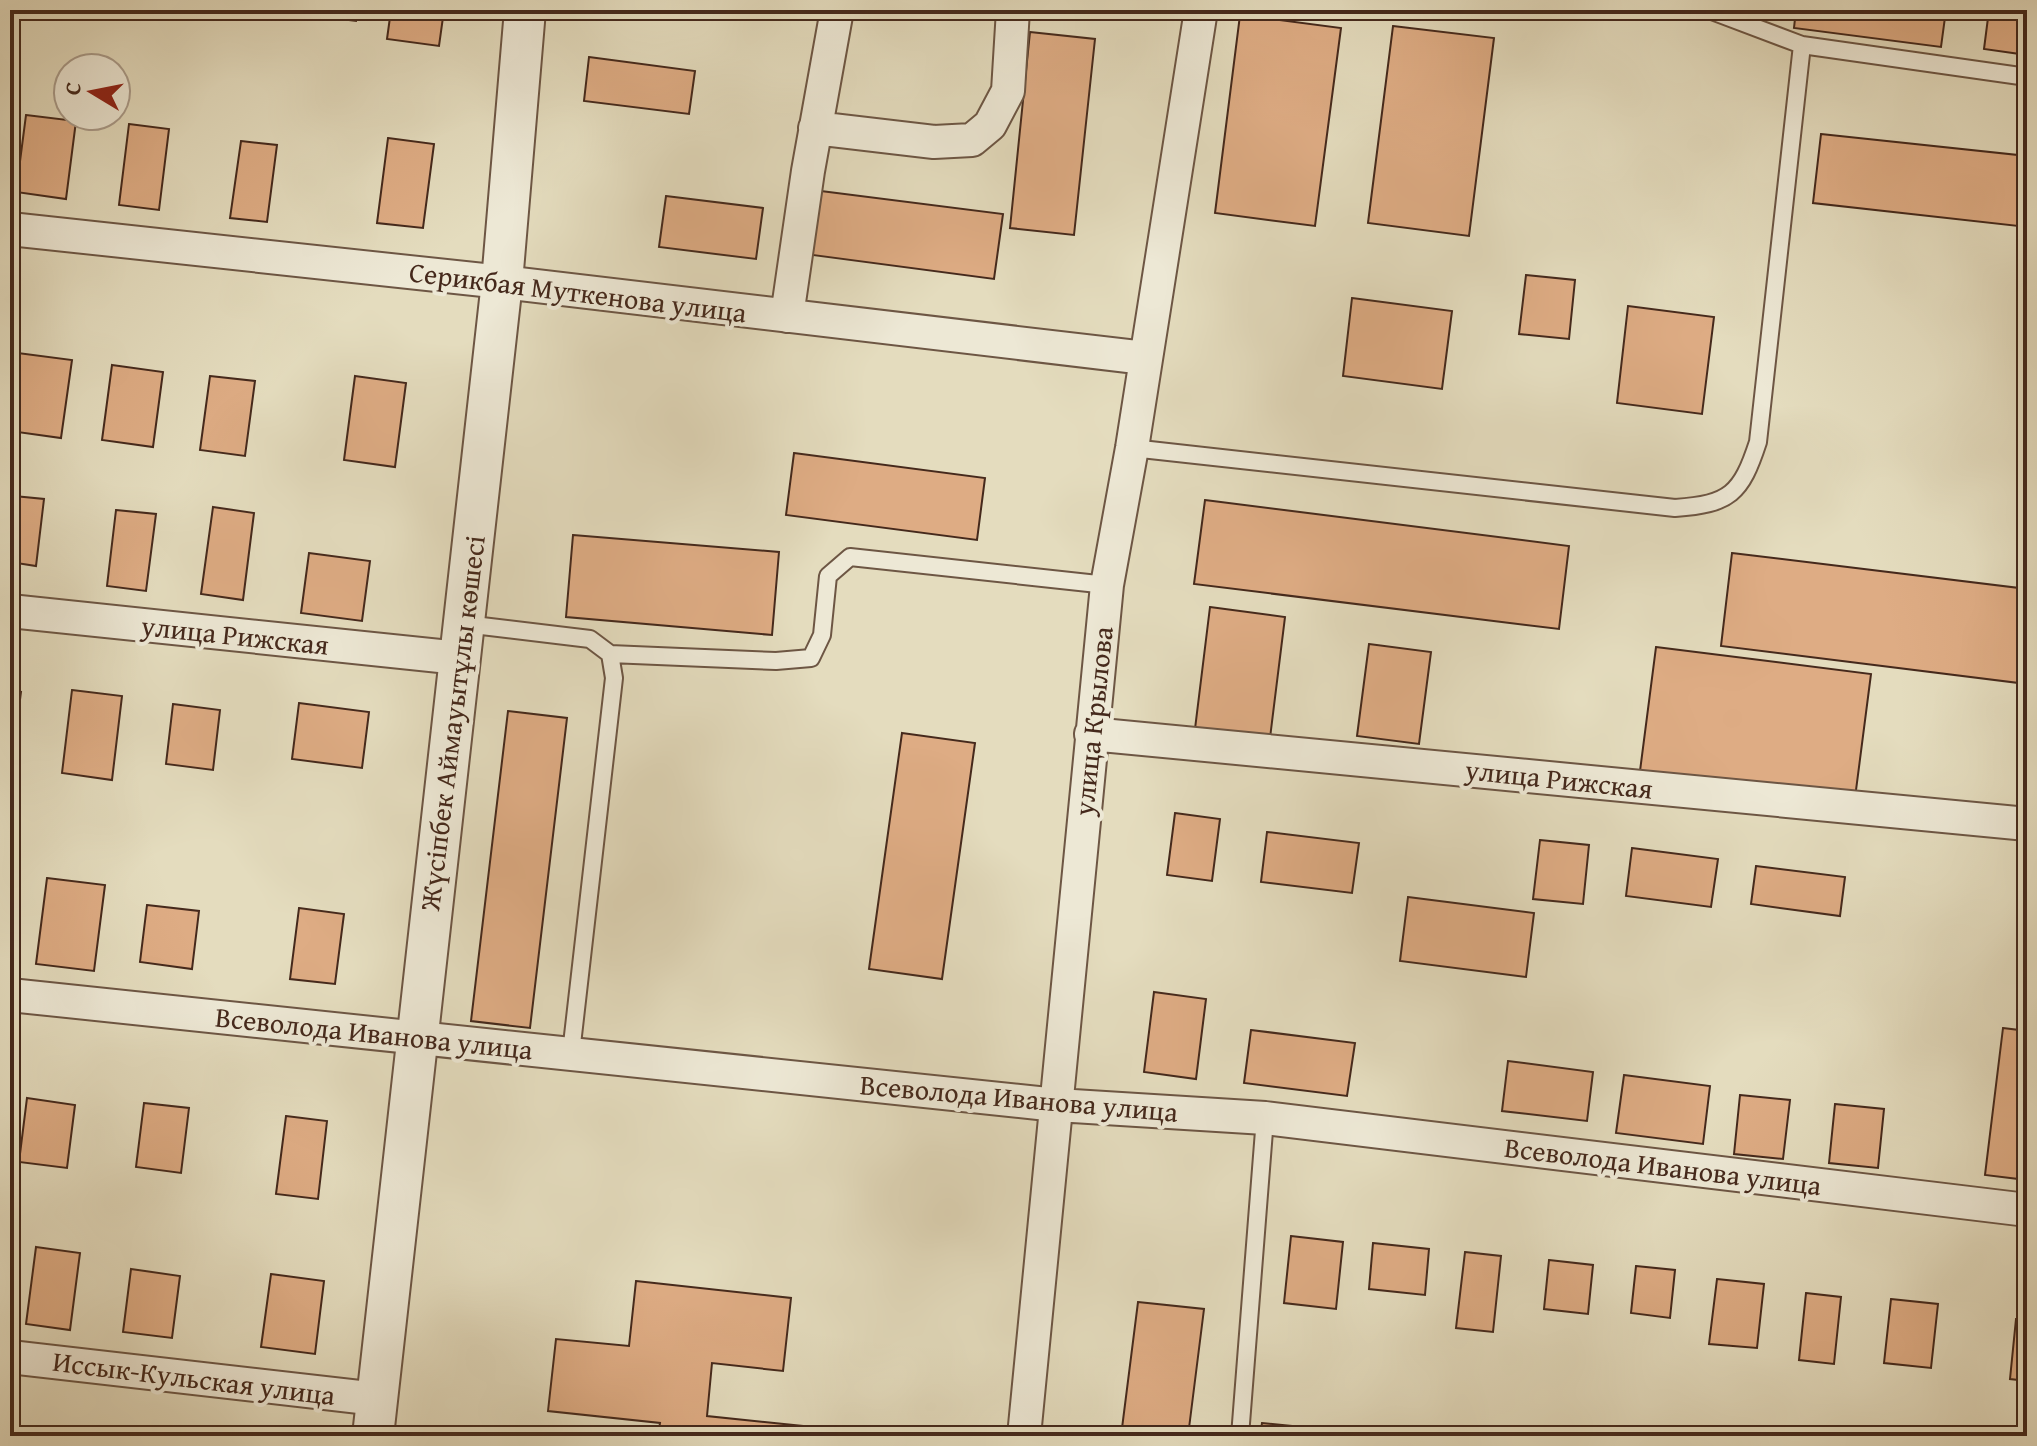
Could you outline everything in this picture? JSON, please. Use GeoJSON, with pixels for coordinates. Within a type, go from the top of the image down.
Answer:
{"type":"FeatureCollection","features":[{"type":"Feature","properties":{"kind":"street","name":"Жүсіпбек Аймауытұлы көшесі"},"geometry":{"type":"LineString","coordinates":[[375,1417],[502,282],[525,10]]}},
{"type":"Feature","properties":{"kind":"street"},"geometry":{"type":"LineString","coordinates":[[787,316],[815,128],[837,10]]}},
{"type":"Feature","properties":{"kind":"street"},"geometry":{"type":"LineString","coordinates":[[815,128],[934,142],[972,140],[990,125],[1008,91],[1013,10]]}},
{"type":"Feature","properties":{"kind":"street","name":"улица Крылова"},"geometry":{"type":"LineString","coordinates":[[1024,1436],[1107,585],[1132,448],[1201,10]]}},
{"type":"Feature","properties":{"kind":"street","name":"Серикбая Муткенова улица"},"geometry":{"type":"LineString","coordinates":[[10,229],[502,282],[1145,358]]}},
{"type":"Feature","properties":{"kind":"street","name":"улица Рижская"},"geometry":{"type":"LineString","coordinates":[[10,611],[461,641]]}},
{"type":"Feature","properties":{"kind":"street","name":"улица Рижская"},"geometry":{"type":"LineString","coordinates":[[1091,734],[2027,824]]}},
{"type":"Feature","properties":{"kind":"street","name":"Всеволода Иванова улица"},"geometry":{"type":"LineString","coordinates":[[10,995],[1057,1105],[1265,1118],[2027,1210]]}},
{"type":"Feature","properties":{"kind":"street","name":"Иссык-Кульская улица"},"geometry":{"type":"LineString","coordinates":[[10,1357],[375,1417]]}},
{"type":"Feature","properties":{"kind":"lane"},"geometry":{"type":"LineString","coordinates":[[1709,10],[1802,45],[2027,77]]}},
{"type":"Feature","properties":{"kind":"lane"},"geometry":{"type":"LineString","coordinates":[[1132,448],[1675,508],[1706,506],[1730,494],[1747,476],[1758,442],[1802,45]]}},
{"type":"Feature","properties":{"kind":"lane"},"geometry":{"type":"LineString","coordinates":[[461,641],[590,639],[610,654],[776,661],[811,658],[822,635],[828,576],[850,557],[1107,585]]}},
{"type":"Feature","properties":{"kind":"lane"},"geometry":{"type":"LineString","coordinates":[[571,1053],[614,678],[610,654]]}},
{"type":"Feature","properties":{"kind":"lane"},"geometry":{"type":"LineString","coordinates":[[1240,1436],[1265,1118]]}},
{"type":"Feature","properties":{"kind":"building"},"geometry":{"type":"Polygon","coordinates":[[[300,10],[357,10],[356,21],[300,14],[300,10]]]}},
{"type":"Feature","properties":{"kind":"building"},"geometry":{"type":"Polygon","coordinates":[[[391,10],[444,10],[439,46],[387,39],[391,10]]]}},
{"type":"Feature","properties":{"kind":"building"},"geometry":{"type":"Polygon","coordinates":[[[1796,10],[1946,10],[1941,47],[1794,28],[1796,10]]]}},
{"type":"Feature","properties":{"kind":"building"},"geometry":{"type":"Polygon","coordinates":[[[1989,10],[2027,10],[2027,55],[1984,49],[1989,10]]]}},
{"type":"Feature","properties":{"kind":"building"},"geometry":{"type":"Polygon","coordinates":[[[1240,15],[1341,28],[1315,226],[1215,213],[1240,15]]]}},
{"type":"Feature","properties":{"kind":"building"},"geometry":{"type":"Polygon","coordinates":[[[1393,26],[1494,38],[1469,236],[1368,223],[1393,26]]]}},
{"type":"Feature","properties":{"kind":"building"},"geometry":{"type":"Polygon","coordinates":[[[1030,32],[1095,39],[1074,235],[1010,228],[1030,32]]]}},
{"type":"Feature","properties":{"kind":"building"},"geometry":{"type":"Polygon","coordinates":[[[589,57],[695,71],[689,114],[584,101],[589,57]]]}},
{"type":"Feature","properties":{"kind":"building"},"geometry":{"type":"Polygon","coordinates":[[[26,115],[52,118],[52,132],[75,132],[66,199],[16,192],[26,115]]]}},
{"type":"Feature","properties":{"kind":"building"},"geometry":{"type":"Polygon","coordinates":[[[132,124],[169,129],[159,210],[119,205],[128,132],[132,132],[132,124]]]}},
{"type":"Feature","properties":{"kind":"building"},"geometry":{"type":"Polygon","coordinates":[[[1821,134],[2027,156],[2027,227],[1813,203],[1821,134]]]}},
{"type":"Feature","properties":{"kind":"building"},"geometry":{"type":"Polygon","coordinates":[[[388,138],[434,144],[423,228],[377,223],[388,138]]]}},
{"type":"Feature","properties":{"kind":"building"},"geometry":{"type":"Polygon","coordinates":[[[241,141],[277,145],[267,222],[230,218],[241,141]]]}},
{"type":"Feature","properties":{"kind":"building"},"geometry":{"type":"Polygon","coordinates":[[[813,190],[1003,214],[994,279],[805,254],[813,190]]]}},
{"type":"Feature","properties":{"kind":"building"},"geometry":{"type":"Polygon","coordinates":[[[666,196],[763,208],[756,259],[659,247],[666,196]]]}},
{"type":"Feature","properties":{"kind":"building"},"geometry":{"type":"Polygon","coordinates":[[[1526,275],[1575,280],[1569,339],[1519,334],[1526,275]]]}},
{"type":"Feature","properties":{"kind":"building"},"geometry":{"type":"Polygon","coordinates":[[[1352,298],[1452,311],[1442,389],[1343,376],[1352,298]]]}},
{"type":"Feature","properties":{"kind":"building"},"geometry":{"type":"Polygon","coordinates":[[[1628,306],[1714,317],[1702,414],[1617,403],[1628,306]]]}},
{"type":"Feature","properties":{"kind":"building"},"geometry":{"type":"Polygon","coordinates":[[[10,352],[72,360],[61,438],[10,431],[10,352]]]}},
{"type":"Feature","properties":{"kind":"building"},"geometry":{"type":"Polygon","coordinates":[[[112,365],[163,372],[153,447],[102,440],[112,365]]]}},
{"type":"Feature","properties":{"kind":"building"},"geometry":{"type":"Polygon","coordinates":[[[210,376],[255,381],[245,456],[200,450],[210,376]]]}},
{"type":"Feature","properties":{"kind":"building"},"geometry":{"type":"Polygon","coordinates":[[[355,376],[406,383],[395,467],[344,460],[355,376]]]}},
{"type":"Feature","properties":{"kind":"building"},"geometry":{"type":"Polygon","coordinates":[[[794,453],[985,478],[977,540],[786,515],[794,453]]]}},
{"type":"Feature","properties":{"kind":"building"},"geometry":{"type":"Polygon","coordinates":[[[14,496],[44,499],[36,566],[10,562],[14,496]]]}},
{"type":"Feature","properties":{"kind":"building"},"geometry":{"type":"Polygon","coordinates":[[[1205,500],[1569,546],[1559,629],[1194,584],[1205,500]]]}},
{"type":"Feature","properties":{"kind":"building"},"geometry":{"type":"Polygon","coordinates":[[[213,507],[254,513],[243,600],[201,594],[213,507]]]}},
{"type":"Feature","properties":{"kind":"building"},"geometry":{"type":"Polygon","coordinates":[[[116,510],[156,514],[146,591],[107,586],[116,510]]]}},
{"type":"Feature","properties":{"kind":"building"},"geometry":{"type":"Polygon","coordinates":[[[573,535],[779,552],[772,635],[566,617],[573,535]]]}},
{"type":"Feature","properties":{"kind":"building"},"geometry":{"type":"Polygon","coordinates":[[[309,553],[370,561],[362,621],[301,613],[309,553]]]}},
{"type":"Feature","properties":{"kind":"building"},"geometry":{"type":"Polygon","coordinates":[[[1732,553],[2027,589],[2027,684],[1721,646],[1732,553]]]}},
{"type":"Feature","properties":{"kind":"building"},"geometry":{"type":"Polygon","coordinates":[[[1210,607],[1285,617],[1270,738],[1195,729],[1210,607]]]}},
{"type":"Feature","properties":{"kind":"building"},"geometry":{"type":"Polygon","coordinates":[[[1369,644],[1431,652],[1419,744],[1357,736],[1369,644]]]}},
{"type":"Feature","properties":{"kind":"building"},"geometry":{"type":"Polygon","coordinates":[[[1656,647],[1871,674],[1855,798],[1640,771],[1656,647]]]}},
{"type":"Feature","properties":{"kind":"building"},"geometry":{"type":"Polygon","coordinates":[[[72,690],[122,696],[112,780],[62,773],[72,690]]]}},
{"type":"Feature","properties":{"kind":"building"},"geometry":{"type":"Polygon","coordinates":[[[10,691],[21,692],[12,762],[10,762],[10,691]]]}},
{"type":"Feature","properties":{"kind":"building"},"geometry":{"type":"Polygon","coordinates":[[[299,703],[369,712],[362,768],[292,759],[299,703]]]}},
{"type":"Feature","properties":{"kind":"building"},"geometry":{"type":"Polygon","coordinates":[[[173,704],[220,710],[213,770],[166,764],[173,704]]]}},
{"type":"Feature","properties":{"kind":"building"},"geometry":{"type":"Polygon","coordinates":[[[508,711],[567,718],[530,1028],[471,1021],[508,711]]]}},
{"type":"Feature","properties":{"kind":"building"},"geometry":{"type":"Polygon","coordinates":[[[902,733],[975,743],[942,979],[869,969],[902,733]]]}},
{"type":"Feature","properties":{"kind":"building"},"geometry":{"type":"Polygon","coordinates":[[[1175,813],[1220,819],[1212,881],[1167,875],[1175,813]]]}},
{"type":"Feature","properties":{"kind":"building"},"geometry":{"type":"Polygon","coordinates":[[[1267,832],[1359,843],[1352,893],[1261,882],[1267,832]]]}},
{"type":"Feature","properties":{"kind":"building"},"geometry":{"type":"Polygon","coordinates":[[[1540,840],[1589,845],[1583,904],[1533,899],[1540,840]]]}},
{"type":"Feature","properties":{"kind":"building"},"geometry":{"type":"Polygon","coordinates":[[[1632,848],[1718,859],[1711,907],[1626,896],[1632,848]]]}},
{"type":"Feature","properties":{"kind":"building"},"geometry":{"type":"Polygon","coordinates":[[[1756,866],[1845,877],[1840,916],[1751,904],[1756,866]]]}},
{"type":"Feature","properties":{"kind":"building"},"geometry":{"type":"Polygon","coordinates":[[[47,878],[105,885],[94,971],[36,964],[47,878]]]}},
{"type":"Feature","properties":{"kind":"building"},"geometry":{"type":"Polygon","coordinates":[[[1408,897],[1534,913],[1526,977],[1400,961],[1408,897]]]}},
{"type":"Feature","properties":{"kind":"building"},"geometry":{"type":"Polygon","coordinates":[[[147,905],[199,911],[192,969],[140,962],[147,905]]]}},
{"type":"Feature","properties":{"kind":"building"},"geometry":{"type":"Polygon","coordinates":[[[299,908],[344,914],[335,984],[290,979],[299,908]]]}},
{"type":"Feature","properties":{"kind":"building"},"geometry":{"type":"Polygon","coordinates":[[[1154,992],[1206,999],[1196,1079],[1144,1072],[1154,992]]]}},
{"type":"Feature","properties":{"kind":"building"},"geometry":{"type":"Polygon","coordinates":[[[2003,1028],[2027,1031],[2027,1180],[1985,1175],[2003,1028]]]}},
{"type":"Feature","properties":{"kind":"building"},"geometry":{"type":"Polygon","coordinates":[[[1251,1030],[1355,1043],[1347,1096],[1244,1083],[1251,1030]]]}},
{"type":"Feature","properties":{"kind":"building"},"geometry":{"type":"Polygon","coordinates":[[[1508,1061],[1593,1072],[1587,1121],[1502,1111],[1508,1061]]]}},
{"type":"Feature","properties":{"kind":"building"},"geometry":{"type":"Polygon","coordinates":[[[1624,1075],[1710,1086],[1703,1144],[1616,1133],[1624,1075]]]}},
{"type":"Feature","properties":{"kind":"building"},"geometry":{"type":"Polygon","coordinates":[[[1740,1095],[1790,1100],[1783,1159],[1734,1154],[1740,1095]]]}},
{"type":"Feature","properties":{"kind":"building"},"geometry":{"type":"Polygon","coordinates":[[[27,1098],[75,1105],[67,1168],[19,1162],[27,1098]]]}},
{"type":"Feature","properties":{"kind":"building"},"geometry":{"type":"Polygon","coordinates":[[[144,1103],[189,1108],[181,1173],[136,1167],[144,1103]]]}},
{"type":"Feature","properties":{"kind":"building"},"geometry":{"type":"Polygon","coordinates":[[[1835,1104],[1884,1109],[1878,1168],[1829,1163],[1835,1104]]]}},
{"type":"Feature","properties":{"kind":"building"},"geometry":{"type":"Polygon","coordinates":[[[286,1116],[327,1121],[318,1199],[276,1194],[286,1116]]]}},
{"type":"Feature","properties":{"kind":"building"},"geometry":{"type":"Polygon","coordinates":[[[1291,1236],[1343,1242],[1336,1309],[1284,1303],[1291,1236]]]}},
{"type":"Feature","properties":{"kind":"building"},"geometry":{"type":"Polygon","coordinates":[[[1373,1243],[1429,1249],[1425,1295],[1369,1289],[1373,1243]]]}},
{"type":"Feature","properties":{"kind":"building"},"geometry":{"type":"Polygon","coordinates":[[[36,1247],[80,1253],[70,1330],[26,1324],[36,1247]]]}},
{"type":"Feature","properties":{"kind":"building"},"geometry":{"type":"Polygon","coordinates":[[[1465,1252],[1501,1256],[1493,1332],[1456,1328],[1465,1252]]]}},
{"type":"Feature","properties":{"kind":"building"},"geometry":{"type":"Polygon","coordinates":[[[1549,1260],[1593,1265],[1588,1314],[1544,1309],[1549,1260]]]}},
{"type":"Feature","properties":{"kind":"building"},"geometry":{"type":"Polygon","coordinates":[[[1636,1266],[1675,1270],[1670,1318],[1631,1313],[1636,1266]]]}},
{"type":"Feature","properties":{"kind":"building"},"geometry":{"type":"Polygon","coordinates":[[[131,1269],[180,1276],[172,1338],[123,1332],[131,1269]]]}},
{"type":"Feature","properties":{"kind":"building"},"geometry":{"type":"Polygon","coordinates":[[[271,1274],[324,1281],[315,1354],[261,1347],[271,1274]]]}},
{"type":"Feature","properties":{"kind":"building"},"geometry":{"type":"Polygon","coordinates":[[[1717,1279],[1764,1284],[1757,1348],[1709,1344],[1717,1279]]]}},
{"type":"Feature","properties":{"kind":"building"},"geometry":{"type":"Polygon","coordinates":[[[636,1281],[791,1298],[783,1371],[712,1363],[707,1416],[822,1428],[822,1436],[658,1436],[660,1423],[548,1411],[556,1339],[629,1346],[636,1281]]]}},
{"type":"Feature","properties":{"kind":"building"},"geometry":{"type":"Polygon","coordinates":[[[1806,1293],[1841,1297],[1834,1364],[1799,1360],[1806,1293]]]}},
{"type":"Feature","properties":{"kind":"building"},"geometry":{"type":"Polygon","coordinates":[[[1891,1299],[1938,1304],[1931,1368],[1884,1363],[1891,1299]]]}},
{"type":"Feature","properties":{"kind":"building"},"geometry":{"type":"Polygon","coordinates":[[[1138,1302],[1204,1309],[1188,1436],[1121,1436],[1138,1302]]]}},
{"type":"Feature","properties":{"kind":"building"},"geometry":{"type":"Polygon","coordinates":[[[2016,1319],[2027,1320],[2027,1381],[2010,1379],[2016,1319]]]}},
{"type":"Feature","properties":{"kind":"building"},"geometry":{"type":"Polygon","coordinates":[[[1262,1423],[1311,1428],[1310,1436],[1260,1436],[1262,1423]]]}},
{"type":"Feature","properties":{"kind":"building"},"geometry":{"type":"Polygon","coordinates":[[[10,1426],[40,1430],[39,1436],[10,1436],[10,1426]]]}},
{"type":"Feature","properties":{"kind":"building"},"geometry":{"type":"Polygon","coordinates":[[[96,1428],[150,1435],[150,1436],[95,1436],[96,1428]]]}}]}
